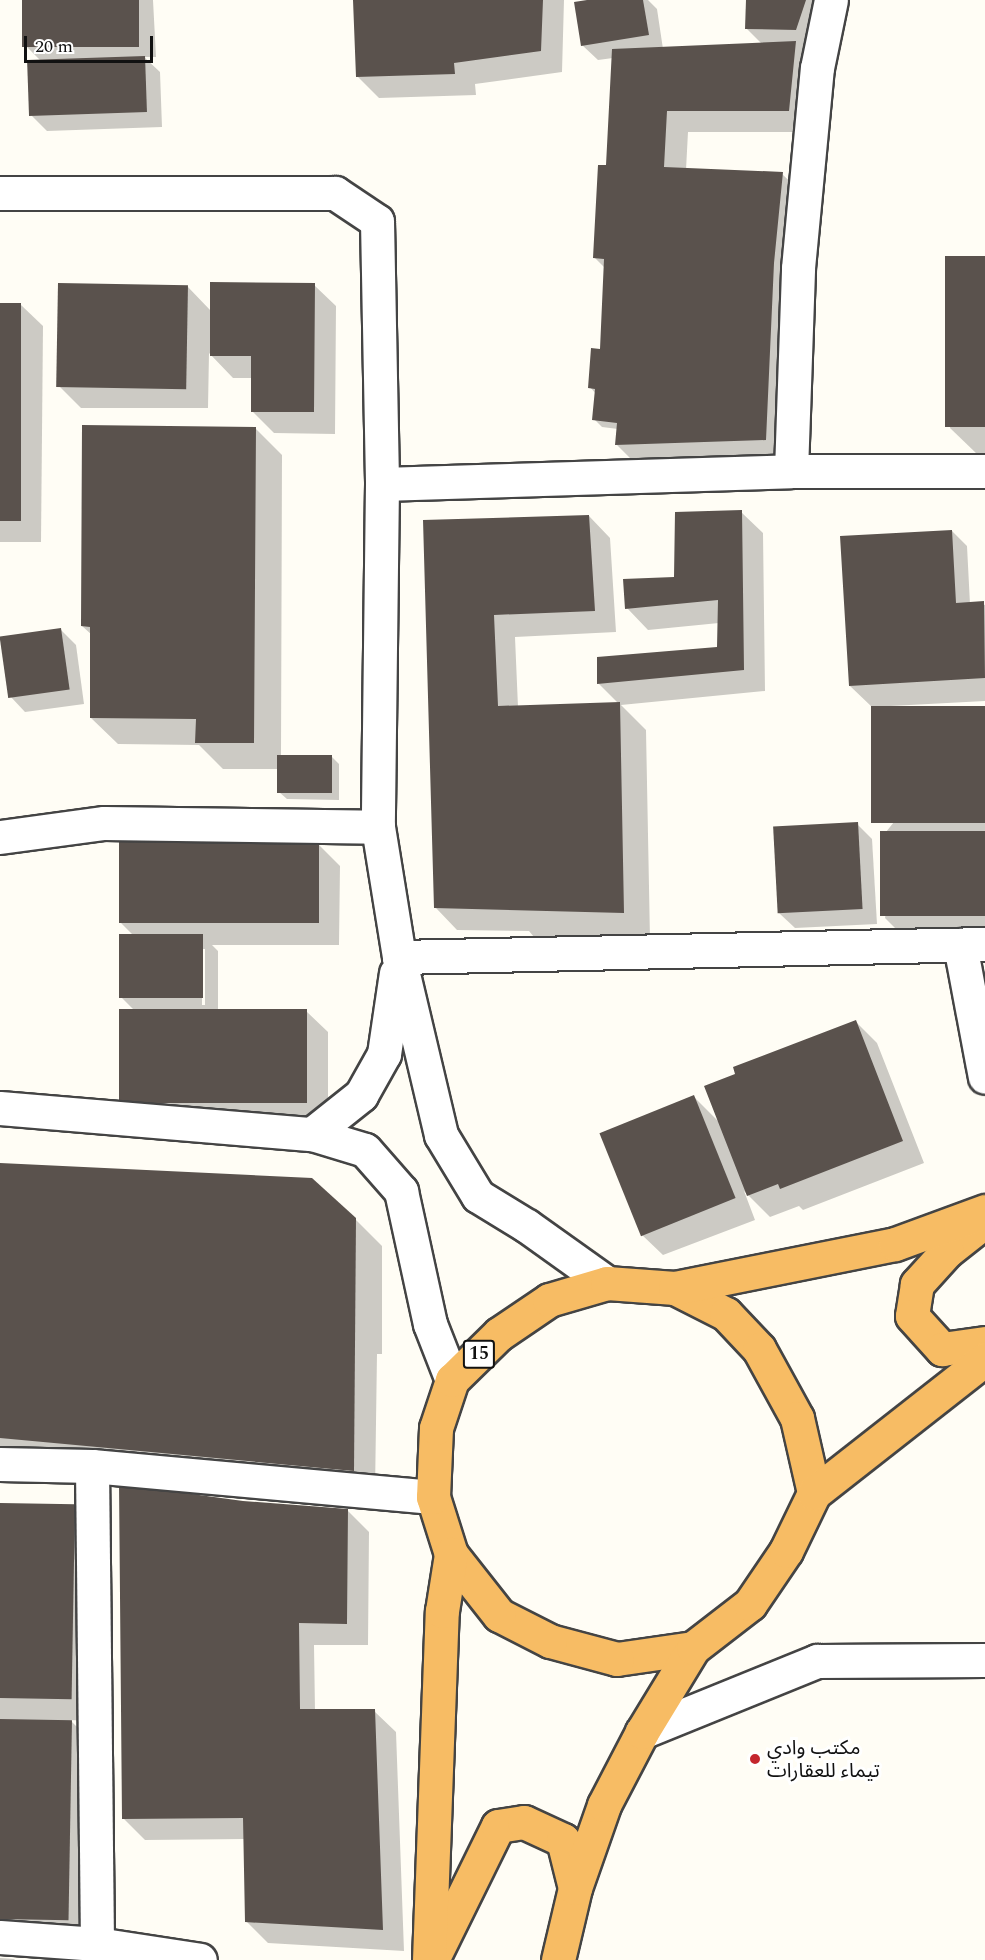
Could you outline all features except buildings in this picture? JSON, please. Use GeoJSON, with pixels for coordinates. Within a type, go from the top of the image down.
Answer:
{"type":"FeatureCollection","features":[{"type":"Feature","properties":{"kind":"highway","name":"15"},"geometry":{"type":"LineString","coordinates":[[431,1960],[442,1611],[451,1554],[433,1497],[436,1428],[452,1380],[499,1334],[549,1300],[607,1283],[675,1288],[895,1244],[985,1211]]}},
{"type":"Feature","properties":{"kind":"highway"},"geometry":{"type":"LineString","coordinates":[[985,1221],[947,1251],[917,1284],[912,1316],[942,1349],[985,1343]]}},
{"type":"Feature","properties":{"kind":"highway"},"geometry":{"type":"LineString","coordinates":[[675,1288],[726,1314],[759,1349],[797,1418],[814,1493]]}},
{"type":"Feature","properties":{"kind":"highway"},"geometry":{"type":"LineString","coordinates":[[558,1960],[575,1888],[604,1805],[642,1732],[693,1648],[750,1604],[786,1551],[814,1493],[985,1359]]}},
{"type":"Feature","properties":{"kind":"highway"},"geometry":{"type":"LineString","coordinates":[[451,1554],[499,1615],[550,1641],[617,1659],[693,1648]]}},
{"type":"Feature","properties":{"kind":"highway"},"geometry":{"type":"LineString","coordinates":[[431,1960],[498,1826],[524,1822],[563,1840],[575,1888]]}},
{"type":"Feature","properties":{"kind":"street"},"geometry":{"type":"LineString","coordinates":[[791,471],[798,268],[817,68],[831,0]]}},
{"type":"Feature","properties":{"kind":"street"},"geometry":{"type":"LineString","coordinates":[[0,193],[335,193],[377,221],[381,484],[378,827],[399,957],[441,1135],[478,1196],[527,1226],[607,1283]]}},
{"type":"Feature","properties":{"kind":"street"},"geometry":{"type":"LineString","coordinates":[[381,484],[791,471],[985,471]]}},
{"type":"Feature","properties":{"kind":"street"},"geometry":{"type":"LineString","coordinates":[[0,837],[104,823],[378,827]]}},
{"type":"Feature","properties":{"kind":"street"},"geometry":{"type":"LineString","coordinates":[[399,957],[972,944],[985,1077]]}},
{"type":"Feature","properties":{"kind":"street"},"geometry":{"type":"LineString","coordinates":[[312,1134],[361,1095],[384,1054],[399,957]]}},
{"type":"Feature","properties":{"kind":"street"},"geometry":{"type":"LineString","coordinates":[[0,1108],[312,1134],[365,1150],[401,1191],[430,1324],[452,1380]]}},
{"type":"Feature","properties":{"kind":"street"},"geometry":{"type":"LineString","coordinates":[[0,1464],[92,1466],[433,1497]]}},
{"type":"Feature","properties":{"kind":"street"},"geometry":{"type":"LineString","coordinates":[[92,1466],[97,1944]]}},
{"type":"Feature","properties":{"kind":"street"},"geometry":{"type":"LineString","coordinates":[[642,1732],[817,1661],[985,1660]]}},
{"type":"Feature","properties":{"kind":"street"},"geometry":{"type":"LineString","coordinates":[[0,1936],[43,1950],[97,1944],[200,1960]]}},
{"type":"Feature","properties":{"kind":"place","name":"مكتب وادي تيماء للعقارات"},"geometry":{"type":"Point","coordinates":[755,1759]}}]}
